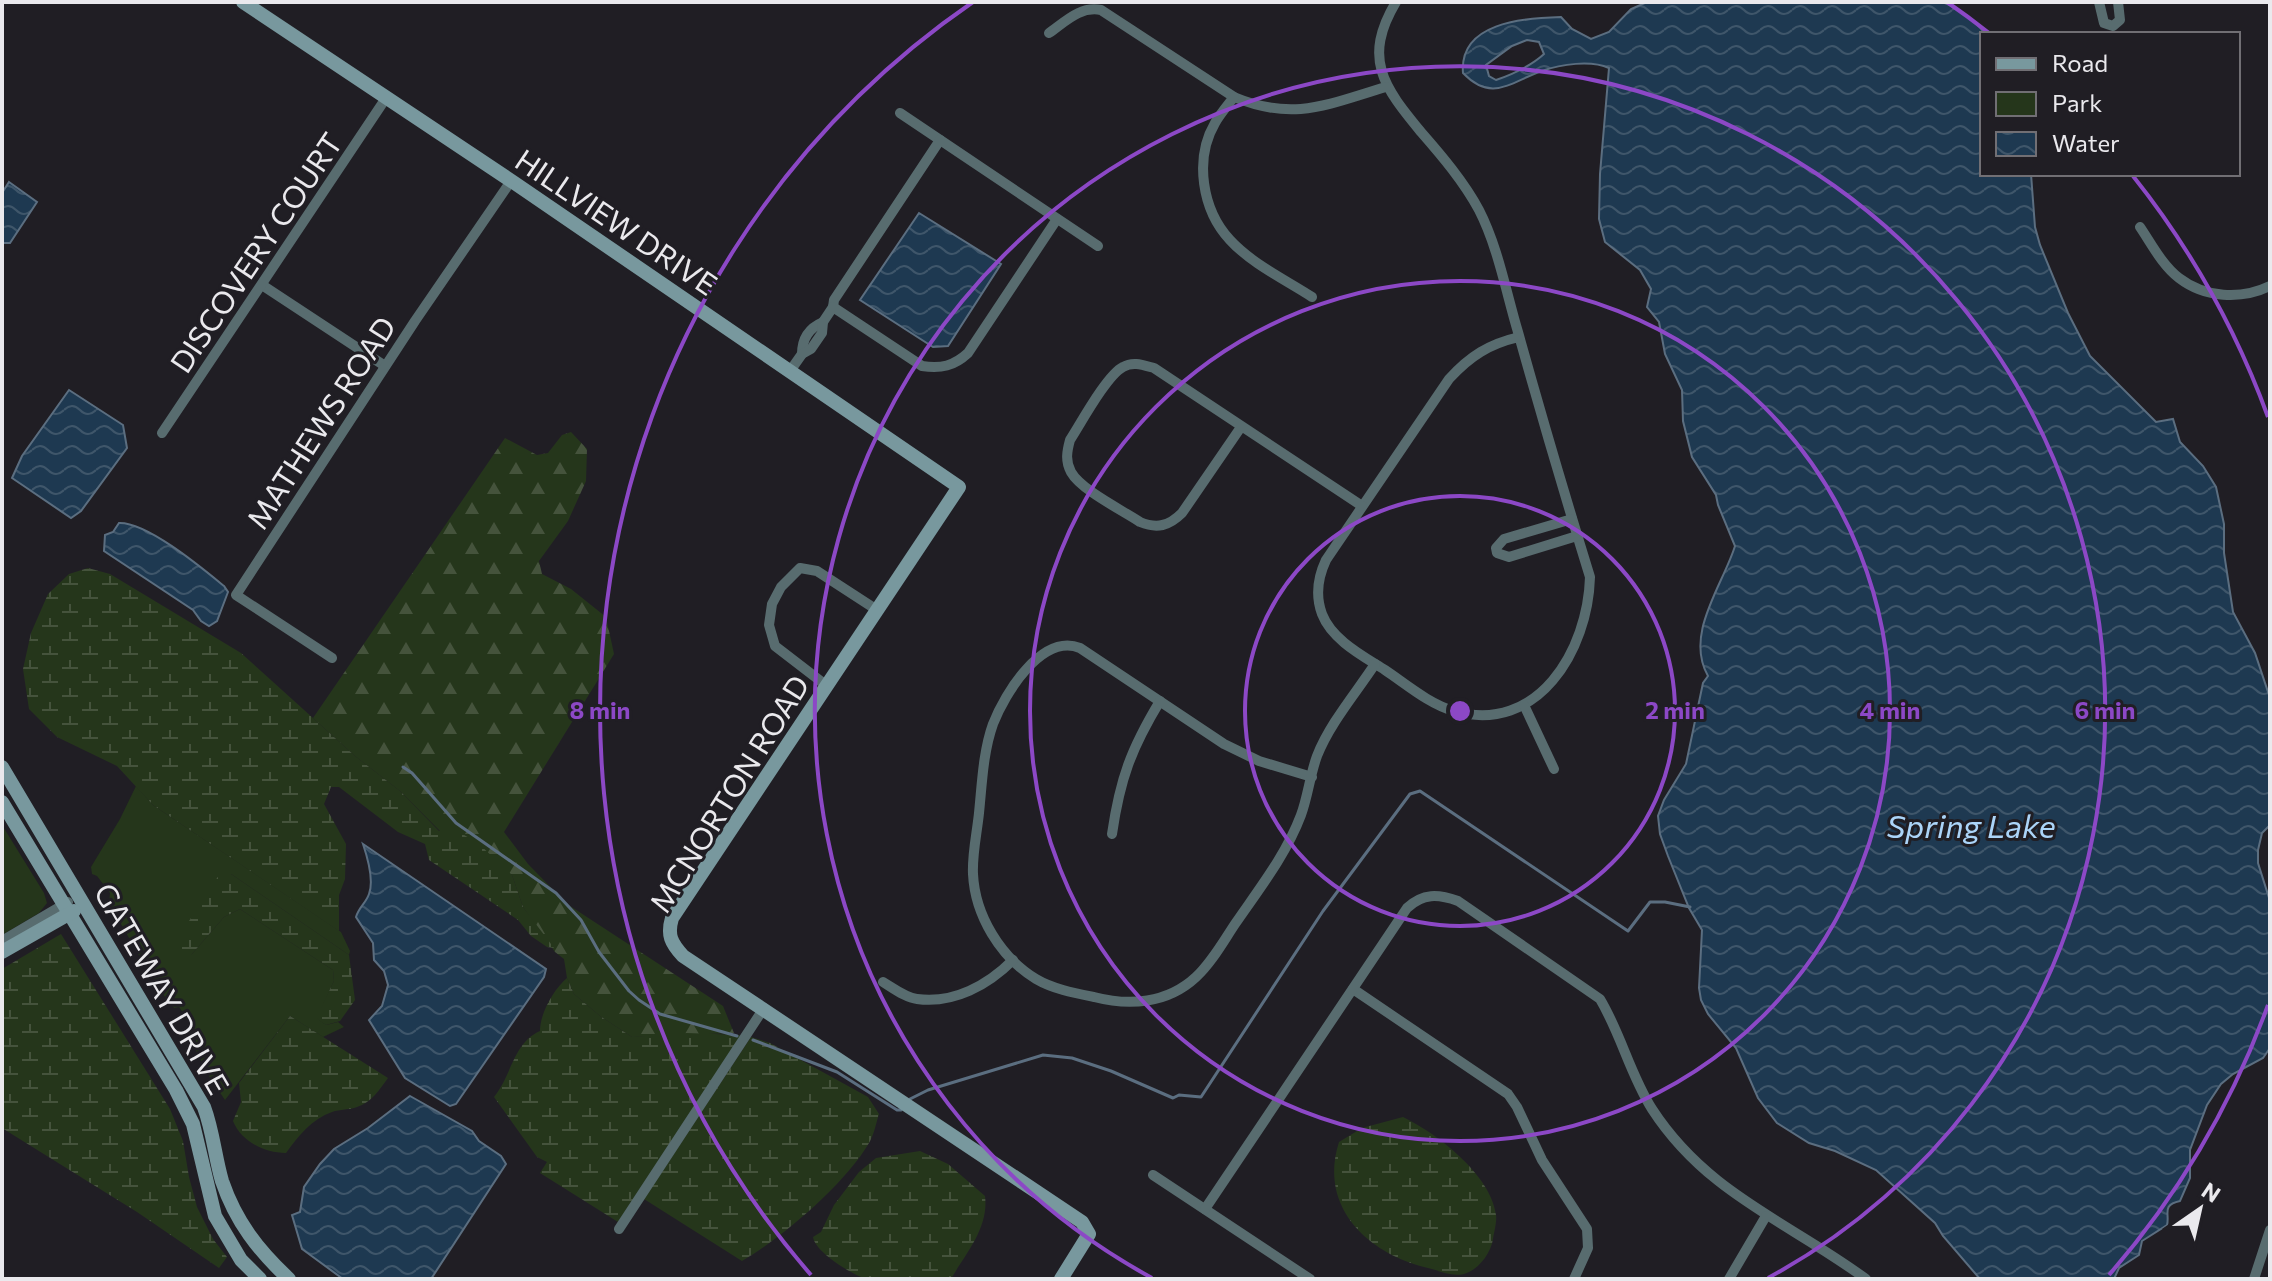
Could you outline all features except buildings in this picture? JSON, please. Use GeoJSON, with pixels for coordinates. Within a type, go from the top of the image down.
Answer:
{"type":"FeatureCollection","features":[{"type":"Feature","properties":{"kind":"street","name":"HILLVIEW DRIVE"},"geometry":{"type":"LineString","coordinates":[[243,2],[959,487]]}},
{"type":"Feature","properties":{"kind":"street"},"geometry":{"type":"LineString","coordinates":[[1396,2],[1383,27],[1379,44],[1386,87],[1444,159],[1479,210],[1501,272],[1590,577],[1585,617],[1570,656],[1544,691],[1524,705],[1505,712],[1454,711],[1375,664],[1331,630],[1322,614],[1318,582],[1321,571],[1362,506],[1449,379],[1482,349],[1519,337]]}},
{"type":"Feature","properties":{"kind":"street"},"geometry":{"type":"LineString","coordinates":[[2099,2],[2104,23],[2113,26],[2120,20],[2118,2]]}},
{"type":"Feature","properties":{"kind":"street"},"geometry":{"type":"LineString","coordinates":[[1049,33],[1081,11],[1091,8],[1101,10],[1234,97],[1266,109],[1312,109],[1386,87]]}},
{"type":"Feature","properties":{"kind":"street"},"geometry":{"type":"LineString","coordinates":[[1234,97],[1215,123],[1204,155],[1203,175],[1210,207],[1219,227],[1231,241],[1247,255],[1312,297]]}},
{"type":"Feature","properties":{"kind":"street","name":"DISCOVERY COURT"},"geometry":{"type":"LineString","coordinates":[[162,433],[386,98]]}},
{"type":"Feature","properties":{"kind":"street"},"geometry":{"type":"LineString","coordinates":[[900,113],[1098,246]]}},
{"type":"Feature","properties":{"kind":"street"},"geometry":{"type":"LineString","coordinates":[[790,371],[802,354],[811,349],[812,338],[822,333],[823,322],[834,300],[940,140]]}},
{"type":"Feature","properties":{"kind":"street","name":"MATHEWS ROAD"},"geometry":{"type":"LineString","coordinates":[[332,658],[236,595],[385,366],[511,181]]}},
{"type":"Feature","properties":{"kind":"street"},"geometry":{"type":"LineString","coordinates":[[833,307],[922,366],[937,368],[957,363],[968,353],[1057,219]]}},
{"type":"Feature","properties":{"kind":"street"},"geometry":{"type":"LineString","coordinates":[[2140,227],[2168,267],[2195,287],[2238,296],[2270,286]]}},
{"type":"Feature","properties":{"kind":"street"},"geometry":{"type":"LineString","coordinates":[[262,285],[385,366]]}},
{"type":"Feature","properties":{"kind":"street"},"geometry":{"type":"LineString","coordinates":[[1241,427],[1182,513],[1173,522],[1162,526],[1140,522],[1079,482],[1067,462],[1070,440],[1113,375],[1124,366],[1139,363],[1154,368],[1362,506]]}},
{"type":"Feature","properties":{"kind":"street","name":"MCNORTON ROAD"},"geometry":{"type":"LineString","coordinates":[[959,487],[672,918],[669,928],[673,945],[683,956],[1082,1222],[1089,1234],[1061,1279]]}},
{"type":"Feature","properties":{"kind":"street"},"geometry":{"type":"LineString","coordinates":[[1572,519],[1504,539],[1496,548],[1497,553],[1509,557],[1577,536]]}},
{"type":"Feature","properties":{"kind":"street"},"geometry":{"type":"LineString","coordinates":[[827,686],[775,646],[769,625],[772,604],[781,587],[800,568],[817,571],[877,610]]}},
{"type":"Feature","properties":{"kind":"street"},"geometry":{"type":"LineString","coordinates":[[1312,777],[1259,761],[1224,744],[1080,648],[1058,645],[1034,660],[1000,709],[986,748],[973,872],[980,911],[993,937],[1013,960],[1035,978],[1060,989],[1115,1002],[1138,1003],[1179,989],[1195,978],[1210,960],[1283,853],[1301,815],[1324,742],[1375,664]]}},
{"type":"Feature","properties":{"kind":"street"},"geometry":{"type":"LineString","coordinates":[[1112,834],[1117,797],[1126,766],[1137,738],[1160,701]]}},
{"type":"Feature","properties":{"kind":"street"},"geometry":{"type":"LineString","coordinates":[[1524,705],[1554,769]]}},
{"type":"Feature","properties":{"kind":"street","name":"GATEWAY DRIVE"},"geometry":{"type":"LineString","coordinates":[[2,767],[204,1107],[222,1179],[237,1220],[259,1251],[289,1279]]}},
{"type":"Feature","properties":{"kind":"street","name":"GATEWAY DRIVE"},"geometry":{"type":"LineString","coordinates":[[2,802],[176,1090],[193,1124],[215,1216],[241,1260],[260,1279]]}},
{"type":"Feature","properties":{"kind":"street"},"geometry":{"type":"LineString","coordinates":[[1205,1209],[1407,908],[1416,899],[1442,895],[1458,901],[1600,999],[1633,1076],[1674,1139],[1700,1168],[1766,1216],[1866,1279]]}},
{"type":"Feature","properties":{"kind":"street"},"geometry":{"type":"LineString","coordinates":[[2,952],[82,899]]}},
{"type":"Feature","properties":{"kind":"street"},"geometry":{"type":"LineString","coordinates":[[2,941],[66,909]]}},
{"type":"Feature","properties":{"kind":"street"},"geometry":{"type":"LineString","coordinates":[[883,982],[915,999],[957,997],[994,979],[1013,960]]}},
{"type":"Feature","properties":{"kind":"street"},"geometry":{"type":"LineString","coordinates":[[1353,989],[1508,1094],[1542,1160],[1587,1229],[1588,1248],[1574,1279]]}},
{"type":"Feature","properties":{"kind":"street"},"geometry":{"type":"LineString","coordinates":[[619,1229],[764,1008]]}},
{"type":"Feature","properties":{"kind":"street"},"geometry":{"type":"LineString","coordinates":[[200,1155],[217,1153]]}},
{"type":"Feature","properties":{"kind":"street"},"geometry":{"type":"LineString","coordinates":[[1153,1175],[1310,1279]]}},
{"type":"Feature","properties":{"kind":"street"},"geometry":{"type":"LineString","coordinates":[[1729,1279],[1766,1216]]}},
{"type":"Feature","properties":{"kind":"street"},"geometry":{"type":"LineString","coordinates":[[2254,1279],[2270,1230]]}},
{"type":"Feature","properties":{"kind":"green space"},"geometry":{"type":"Polygon","coordinates":[[[571,432],[587,449],[586,481],[568,521],[539,561],[542,574],[571,589],[606,617],[614,654],[504,832],[528,864],[567,904],[723,1006],[734,1033],[632,1037],[600,1016],[574,994],[564,959],[555,952],[523,907],[512,875],[440,831],[400,791],[313,718],[505,438],[537,455],[548,453],[562,435],[571,432]]]}},
{"type":"Feature","properties":{"kind":"green space"},"geometry":{"type":"Polygon","coordinates":[[[88,568],[110,574],[241,653],[355,756],[400,791],[439,831],[451,827],[479,844],[512,875],[523,907],[554,948],[531,936],[518,920],[429,860],[425,844],[398,832],[339,787],[331,787],[324,804],[346,844],[345,879],[339,895],[339,931],[153,805],[117,766],[57,737],[29,709],[23,669],[31,633],[48,594],[69,574],[88,568]]]}},
{"type":"Feature","properties":{"kind":"green space"},"geometry":{"type":"Polygon","coordinates":[[[136,786],[153,805],[341,932],[350,951],[349,955],[231,874],[191,955],[224,917],[240,909],[333,970],[334,981],[317,1018],[326,1025],[338,1022],[344,1027],[323,1037],[290,1016],[225,1100],[193,1045],[199,1036],[179,1007],[174,1008],[157,987],[109,903],[110,893],[92,874],[91,867],[136,786]]]}},
{"type":"Feature","properties":{"kind":"green space"},"geometry":{"type":"Polygon","coordinates":[[[2,825],[47,903],[39,913],[2,935],[2,825]]]}},
{"type":"Feature","properties":{"kind":"green space"},"geometry":{"type":"Polygon","coordinates":[[[231,874],[349,955],[355,1000],[340,1021],[326,1025],[316,1018],[334,981],[333,970],[240,909],[224,917],[191,955],[183,956],[176,941],[219,875],[231,874]]]}},
{"type":"Feature","properties":{"kind":"green space"},"geometry":{"type":"Polygon","coordinates":[[[61,934],[170,1109],[183,1141],[197,1207],[213,1239],[227,1257],[219,1268],[137,1212],[2,1128],[2,969],[61,934]]]}},
{"type":"Feature","properties":{"kind":"green space"},"geometry":{"type":"Polygon","coordinates":[[[567,978],[574,994],[632,1037],[687,1033],[741,1035],[618,1222],[540,1173],[547,1162],[537,1157],[494,1097],[518,1051],[540,1031],[549,1002],[567,978]]]}},
{"type":"Feature","properties":{"kind":"green space"},"geometry":{"type":"Polygon","coordinates":[[[290,1016],[388,1078],[375,1095],[362,1105],[332,1112],[318,1119],[286,1153],[270,1151],[247,1140],[233,1121],[241,1102],[239,1083],[290,1016]]]}},
{"type":"Feature","properties":{"kind":"green space"},"geometry":{"type":"Polygon","coordinates":[[[751,1037],[770,1043],[868,1097],[879,1114],[869,1143],[845,1175],[794,1224],[742,1261],[644,1199],[751,1037]]]}},
{"type":"Feature","properties":{"kind":"green space"},"geometry":{"type":"Polygon","coordinates":[[[1403,1117],[1432,1134],[1461,1157],[1492,1200],[1496,1218],[1492,1244],[1488,1254],[1469,1272],[1448,1274],[1386,1252],[1353,1224],[1342,1207],[1334,1166],[1339,1142],[1362,1128],[1403,1117]]]}},
{"type":"Feature","properties":{"kind":"green space"},"geometry":{"type":"Polygon","coordinates":[[[920,1151],[948,1164],[985,1196],[980,1229],[951,1279],[867,1279],[827,1256],[813,1237],[821,1232],[834,1205],[859,1172],[876,1158],[920,1151]]]}},
{"type":"Feature","properties":{"kind":"water","name":"Spring Lake"},"geometry":{"type":"Polygon","coordinates":[[[1647,2],[1942,2],[1971,19],[1983,32],[1980,32],[1980,176],[2031,176],[2035,227],[2040,245],[2090,356],[2156,422],[2173,419],[2180,442],[2203,466],[2216,487],[2224,524],[2224,553],[2233,612],[2255,653],[2270,698],[2270,825],[2262,833],[2258,863],[2270,901],[2270,1048],[2263,1058],[2221,1084],[2207,1105],[2190,1150],[2190,1178],[2180,1201],[2168,1207],[2167,1225],[2142,1241],[2139,1255],[2119,1268],[2114,1279],[1980,1279],[1935,1223],[1876,1170],[1809,1143],[1777,1123],[1758,1098],[1736,1048],[1708,1014],[1701,1000],[1702,930],[1689,908],[1668,856],[1660,834],[1658,816],[1686,764],[1703,683],[1708,676],[1700,643],[1703,627],[1735,546],[1716,495],[1692,457],[1683,421],[1682,390],[1665,354],[1659,322],[1647,307],[1651,289],[1640,270],[1605,242],[1599,219],[1600,174],[1609,68],[1594,64],[1567,65],[1492,88],[1473,82],[1463,73],[1464,56],[1471,43],[1482,34],[1512,22],[1561,17],[1572,29],[1591,39],[1609,32],[1631,9],[1647,2]],[[1527,40],[1512,46],[1486,65],[1489,76],[1496,80],[1515,73],[1544,54],[1539,42],[1527,40]]]}},
{"type":"Feature","properties":{"kind":"water"},"geometry":{"type":"Polygon","coordinates":[[[9,182],[37,202],[10,243],[2,243],[2,193],[9,182]]]}},
{"type":"Feature","properties":{"kind":"water"},"geometry":{"type":"Polygon","coordinates":[[[919,213],[1001,264],[948,346],[933,347],[860,300],[919,213]]]}},
{"type":"Feature","properties":{"kind":"water"},"geometry":{"type":"Polygon","coordinates":[[[69,390],[123,425],[127,448],[81,511],[71,518],[12,478],[22,456],[69,390]]]}},
{"type":"Feature","properties":{"kind":"water"},"geometry":{"type":"Polygon","coordinates":[[[119,523],[159,538],[224,586],[228,592],[217,621],[209,626],[193,610],[104,551],[105,535],[113,532],[119,523]]]}},
{"type":"Feature","properties":{"kind":"water"},"geometry":{"type":"Polygon","coordinates":[[[363,844],[546,969],[544,977],[456,1104],[450,1106],[405,1078],[369,1020],[382,1006],[388,985],[384,971],[374,960],[373,943],[356,917],[368,897],[371,882],[363,844]]]}},
{"type":"Feature","properties":{"kind":"water"},"geometry":{"type":"Polygon","coordinates":[[[410,1096],[472,1131],[506,1164],[431,1279],[343,1279],[302,1249],[292,1215],[300,1212],[304,1187],[334,1149],[410,1096]]]}},
{"type":"Feature","properties":{"kind":"waterway"},"geometry":{"type":"LineString","coordinates":[[403,767],[412,773],[456,823],[556,893],[581,920],[599,952],[639,1000],[660,1014],[737,1036]]}},
{"type":"Feature","properties":{"kind":"waterway"},"geometry":{"type":"LineString","coordinates":[[910,1099],[928,1090],[1043,1055],[1072,1058],[1173,1098],[1179,1095],[1201,1097],[1323,911],[1410,794],[1420,791],[1628,931],[1650,902],[1690,907]]}},
{"type":"Feature","properties":{"kind":"waterway"},"geometry":{"type":"LineString","coordinates":[[753,1040],[837,1072],[901,1110]]}}]}
